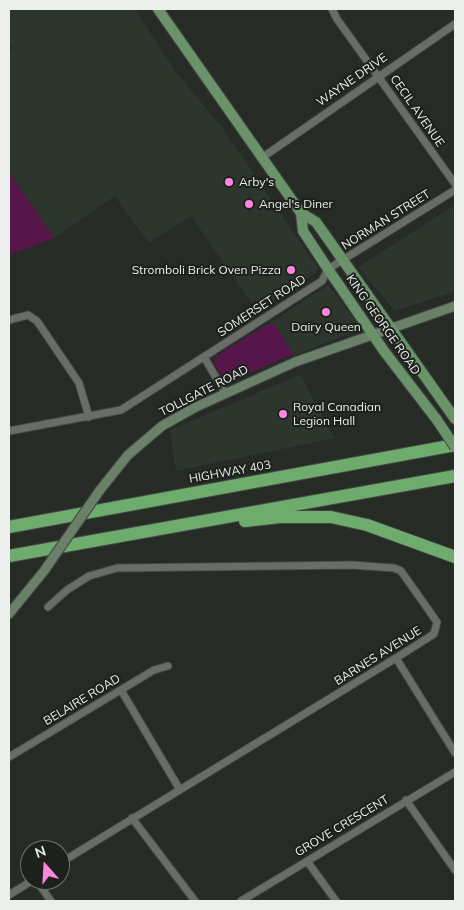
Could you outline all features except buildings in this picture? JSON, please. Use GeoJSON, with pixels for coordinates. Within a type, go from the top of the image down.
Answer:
{"type":"FeatureCollection","features":[{"type":"Feature","properties":{"kind":"highway","name":"HIGHWAY 403"},"geometry":{"type":"LineString","coordinates":[[9,527],[455,446]]}},
{"type":"Feature","properties":{"kind":"highway"},"geometry":{"type":"LineString","coordinates":[[9,556],[455,476]]}},
{"type":"Feature","properties":{"kind":"highway"},"geometry":{"type":"LineString","coordinates":[[195,522],[216,524],[280,518],[331,517],[367,524],[455,556]]}},
{"type":"Feature","properties":{"kind":"main road","name":"KING GEORGE ROAD"},"geometry":{"type":"LineString","coordinates":[[158,9],[301,213],[304,231],[328,269],[455,446]]}},
{"type":"Feature","properties":{"kind":"main road","name":"KING GEORGE ROAD"},"geometry":{"type":"LineString","coordinates":[[301,213],[316,222],[454,418]]}},
{"type":"Feature","properties":{"kind":"main road","name":"TOLLGATE ROAD"},"geometry":{"type":"LineString","coordinates":[[9,614],[44,571],[100,490],[128,455],[162,426],[226,393],[295,362],[455,306]]}},
{"type":"Feature","properties":{"kind":"street","name":"CECIL AVENUE"},"geometry":{"type":"LineString","coordinates":[[332,9],[337,19],[379,75],[455,184]]}},
{"type":"Feature","properties":{"kind":"street","name":"WAYNE DRIVE"},"geometry":{"type":"LineString","coordinates":[[263,157],[455,24]]}},
{"type":"Feature","properties":{"kind":"street","name":"NORMAN STREET"},"geometry":{"type":"LineString","coordinates":[[328,269],[455,190]]}},
{"type":"Feature","properties":{"kind":"street","name":"SOMERSET ROAD"},"geometry":{"type":"LineString","coordinates":[[9,432],[121,410],[322,280],[328,269]]}},
{"type":"Feature","properties":{"kind":"street"},"geometry":{"type":"LineString","coordinates":[[9,320],[28,315],[37,321],[79,382],[89,417]]}},
{"type":"Feature","properties":{"kind":"street"},"geometry":{"type":"LineString","coordinates":[[204,357],[226,393]]}},
{"type":"Feature","properties":{"kind":"street","name":"BARNES AVENUE"},"geometry":{"type":"LineString","coordinates":[[48,607],[67,590],[89,576],[117,568],[352,565],[394,568],[402,571],[437,622],[434,634],[70,857]]}},
{"type":"Feature","properties":{"kind":"street"},"geometry":{"type":"LineString","coordinates":[[396,658],[455,753]]}},
{"type":"Feature","properties":{"kind":"street","name":"BELAIRE ROAD"},"geometry":{"type":"LineString","coordinates":[[9,757],[154,670],[168,666]]}},
{"type":"Feature","properties":{"kind":"street"},"geometry":{"type":"LineString","coordinates":[[122,690],[180,790]]}},
{"type":"Feature","properties":{"kind":"street","name":"GROVE CRESCENT"},"geometry":{"type":"LineString","coordinates":[[241,901],[455,772]]}},
{"type":"Feature","properties":{"kind":"street"},"geometry":{"type":"LineString","coordinates":[[406,800],[455,870]]}},
{"type":"Feature","properties":{"kind":"street"},"geometry":{"type":"LineString","coordinates":[[132,818],[195,901]]}},
{"type":"Feature","properties":{"kind":"street"},"geometry":{"type":"LineString","coordinates":[[307,861],[336,901]]}},
{"type":"Feature","properties":{"kind":"street"},"geometry":{"type":"LineString","coordinates":[[9,895],[20,889]]}},
{"type":"Feature","properties":{"kind":"street"},"geometry":{"type":"LineString","coordinates":[[43,890],[51,901]]}},
{"type":"Feature","properties":{"kind":"shaded area"},"geometry":{"type":"Polygon","coordinates":[[[9,9],[135,9],[175,71],[221,126],[318,268],[316,273],[268,305],[256,309],[191,216],[149,243],[115,196],[54,238],[9,172],[9,51],[13,48],[9,43],[9,9]]]}},
{"type":"Feature","properties":{"kind":"shaded area"},"geometry":{"type":"Polygon","coordinates":[[[9,172],[54,238],[9,255],[9,172]]]}},
{"type":"Feature","properties":{"kind":"shaded area"},"geometry":{"type":"Polygon","coordinates":[[[455,205],[455,291],[395,311],[358,267],[455,205]]]}},
{"type":"Feature","properties":{"kind":"shaded area"},"geometry":{"type":"Polygon","coordinates":[[[328,285],[359,325],[356,331],[292,356],[293,354],[275,325],[270,323],[328,285]]]}},
{"type":"Feature","properties":{"kind":"shaded area"},"geometry":{"type":"Polygon","coordinates":[[[270,323],[275,325],[293,354],[232,381],[225,381],[214,364],[216,356],[270,323]]]}},
{"type":"Feature","properties":{"kind":"shaded area"},"geometry":{"type":"Polygon","coordinates":[[[300,375],[335,438],[176,471],[170,430],[300,375]]]}},
{"type":"Feature","properties":{"kind":"place","name":"Arby's"},"geometry":{"type":"Point","coordinates":[229,182]}},
{"type":"Feature","properties":{"kind":"place","name":"Angel's Diner"},"geometry":{"type":"Point","coordinates":[249,204]}},
{"type":"Feature","properties":{"kind":"place","name":"Stromboli Brick Oven Pizza"},"geometry":{"type":"Point","coordinates":[291,270]}},
{"type":"Feature","properties":{"kind":"place","name":"Dairy Queen"},"geometry":{"type":"Point","coordinates":[326,312]}},
{"type":"Feature","properties":{"kind":"place","name":"Royal Canadian Legion Hall"},"geometry":{"type":"Point","coordinates":[283,414]}}]}
